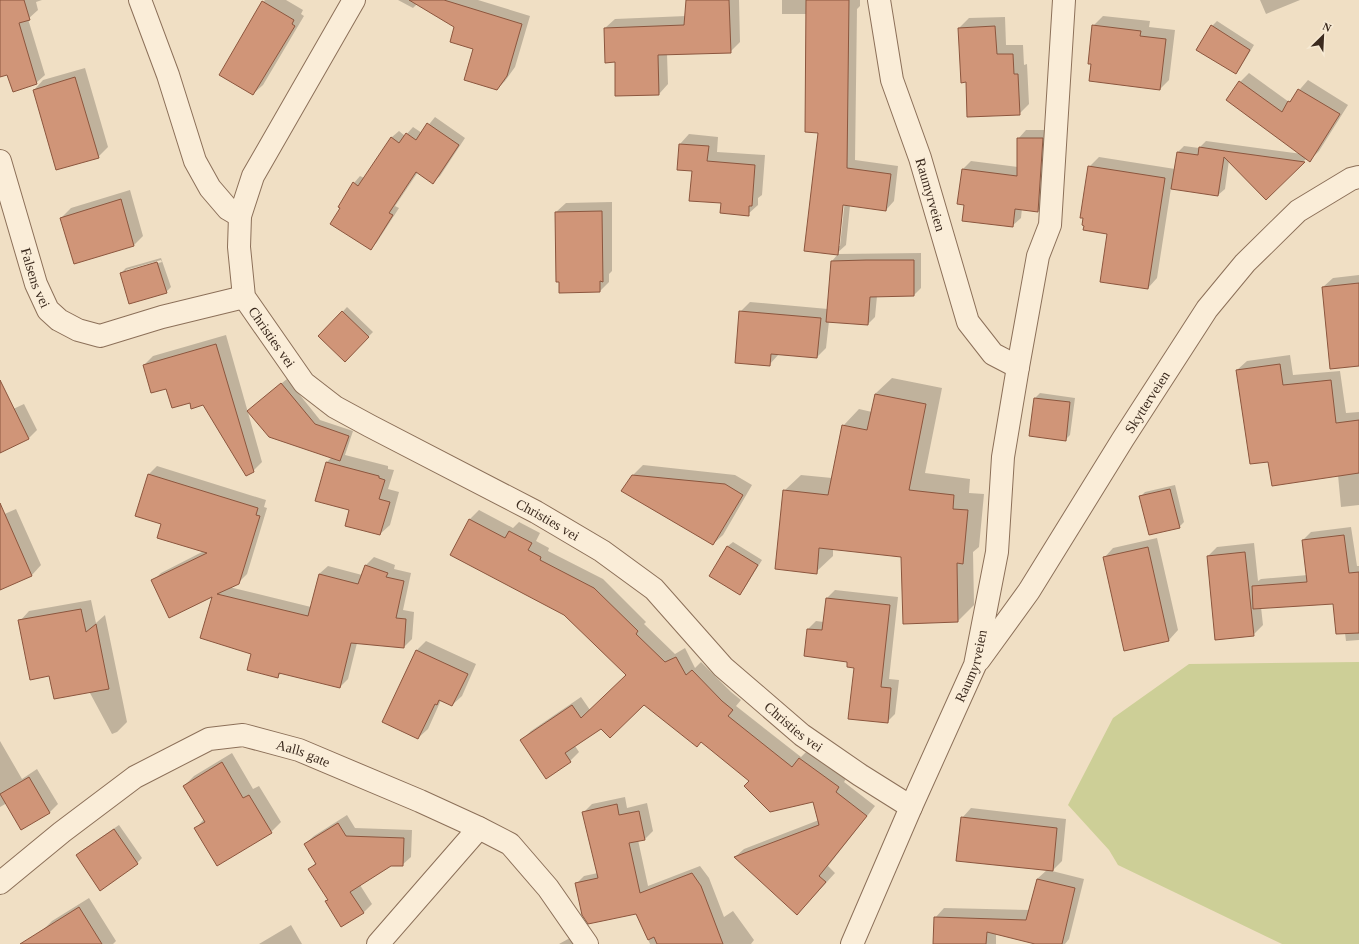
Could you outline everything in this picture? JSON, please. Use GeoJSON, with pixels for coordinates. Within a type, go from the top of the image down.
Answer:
{"type":"FeatureCollection","features":[{"type":"Feature","properties":{"kind":"street"},"geometry":{"type":"LineString","coordinates":[[140,0],[168,75],[195,161],[210,188],[228,209],[240,216]]}},
{"type":"Feature","properties":{"kind":"street","name":"Christies vei"},"geometry":{"type":"LineString","coordinates":[[354,0],[253,176],[240,216],[239,247],[244,297],[304,383],[335,407],[536,512],[602,551],[654,588],[723,667],[802,735],[860,775],[911,807]]}},
{"type":"Feature","properties":{"kind":"street","name":"Raumyrveien"},"geometry":{"type":"LineString","coordinates":[[879,0],[892,80],[920,158],[968,322],[993,354],[1018,368]]}},
{"type":"Feature","properties":{"kind":"street","name":"Raumyrveien"},"geometry":{"type":"LineString","coordinates":[[852,944],[911,807],[975,665],[997,552],[1003,457],[1018,368],[1038,256],[1050,225],[1064,0]]}},
{"type":"Feature","properties":{"kind":"street","name":"Falsens vei"},"geometry":{"type":"LineString","coordinates":[[0,161],[36,284],[48,310],[59,320],[78,330],[100,336],[244,297]]}},
{"type":"Feature","properties":{"kind":"street","name":"Skytterveien"},"geometry":{"type":"LineString","coordinates":[[975,665],[1029,591],[1207,309],[1245,263],[1298,211],[1351,179],[1359,177]]}},
{"type":"Feature","properties":{"kind":"street","name":"Aalls gate"},"geometry":{"type":"LineString","coordinates":[[0,883],[62,832],[135,777],[209,739],[243,735],[299,750],[420,801],[510,844],[548,888],[587,944]]}},
{"type":"Feature","properties":{"kind":"street"},"geometry":{"type":"LineString","coordinates":[[378,944],[479,828]]}},
{"type":"Feature","properties":{"kind":"green space"},"geometry":{"type":"Polygon","coordinates":[[[1359,662],[1359,944],[1282,944],[1118,865],[1109,850],[1068,805],[1113,718],[1189,664],[1359,662]]]}},
{"type":"Feature","properties":{"kind":"building"},"geometry":{"type":"Polygon","coordinates":[[[0,0],[24,0],[30,20],[19,23],[37,84],[13,92],[7,75],[0,77],[0,0]]]}},
{"type":"Feature","properties":{"kind":"building"},"geometry":{"type":"Polygon","coordinates":[[[409,0],[444,0],[522,24],[507,76],[497,90],[464,80],[473,49],[450,42],[454,27],[409,0]]]}},
{"type":"Feature","properties":{"kind":"building"},"geometry":{"type":"Polygon","coordinates":[[[686,0],[729,0],[731,53],[658,55],[659,95],[615,96],[615,62],[605,63],[604,28],[684,25],[686,0]]]}},
{"type":"Feature","properties":{"kind":"building"},"geometry":{"type":"Polygon","coordinates":[[[806,0],[849,0],[847,168],[891,174],[886,211],[843,205],[838,255],[804,251],[818,133],[805,132],[806,0]]]}},
{"type":"Feature","properties":{"kind":"building"},"geometry":{"type":"Polygon","coordinates":[[[262,1],[294,20],[292,24],[295,26],[253,95],[219,75],[262,1]]]}},
{"type":"Feature","properties":{"kind":"building"},"geometry":{"type":"Polygon","coordinates":[[[1092,25],[1141,31],[1140,36],[1166,39],[1160,90],[1089,81],[1091,64],[1088,64],[1092,25]]]}},
{"type":"Feature","properties":{"kind":"building"},"geometry":{"type":"Polygon","coordinates":[[[1211,25],[1250,50],[1236,74],[1196,50],[1211,25]]]}},
{"type":"Feature","properties":{"kind":"building"},"geometry":{"type":"Polygon","coordinates":[[[995,26],[997,54],[1013,54],[1014,74],[1018,74],[1020,115],[967,117],[966,82],[961,83],[958,28],[995,26]]]}},
{"type":"Feature","properties":{"kind":"building"},"geometry":{"type":"Polygon","coordinates":[[[75,77],[99,158],[56,170],[33,90],[75,77]]]}},
{"type":"Feature","properties":{"kind":"building"},"geometry":{"type":"Polygon","coordinates":[[[1239,81],[1282,112],[1288,101],[1290,102],[1298,89],[1340,114],[1310,162],[1226,100],[1239,81]]]}},
{"type":"Feature","properties":{"kind":"building"},"geometry":{"type":"Polygon","coordinates":[[[427,123],[459,145],[433,184],[416,172],[389,213],[393,215],[371,250],[330,224],[353,182],[358,186],[391,137],[399,143],[406,133],[416,140],[427,123]]]}},
{"type":"Feature","properties":{"kind":"building"},"geometry":{"type":"Polygon","coordinates":[[[1017,138],[1043,138],[1038,212],[1015,209],[1013,227],[962,221],[964,205],[957,204],[962,169],[1017,176],[1017,138]]]}},
{"type":"Feature","properties":{"kind":"building"},"geometry":{"type":"Polygon","coordinates":[[[679,144],[709,146],[707,161],[755,165],[752,206],[749,206],[749,216],[720,213],[721,203],[689,201],[692,171],[677,170],[679,144]]]}},
{"type":"Feature","properties":{"kind":"building"},"geometry":{"type":"Polygon","coordinates":[[[1199,147],[1305,162],[1266,200],[1224,157],[1218,196],[1171,189],[1177,152],[1198,155],[1199,147]]]}},
{"type":"Feature","properties":{"kind":"building"},"geometry":{"type":"Polygon","coordinates":[[[1088,166],[1165,178],[1148,289],[1100,282],[1107,234],[1083,230],[1083,218],[1080,218],[1088,166]]]}},
{"type":"Feature","properties":{"kind":"building"},"geometry":{"type":"Polygon","coordinates":[[[121,199],[134,246],[74,264],[60,218],[121,199]]]}},
{"type":"Feature","properties":{"kind":"building"},"geometry":{"type":"Polygon","coordinates":[[[602,211],[603,282],[600,281],[600,292],[559,293],[559,282],[556,282],[555,212],[602,211]]]}},
{"type":"Feature","properties":{"kind":"building"},"geometry":{"type":"Polygon","coordinates":[[[914,260],[914,296],[870,297],[868,325],[826,322],[831,261],[914,260]]]}},
{"type":"Feature","properties":{"kind":"building"},"geometry":{"type":"Polygon","coordinates":[[[157,262],[167,293],[129,304],[120,273],[157,262]]]}},
{"type":"Feature","properties":{"kind":"building"},"geometry":{"type":"Polygon","coordinates":[[[1359,283],[1359,366],[1330,369],[1322,287],[1359,283]]]}},
{"type":"Feature","properties":{"kind":"building"},"geometry":{"type":"Polygon","coordinates":[[[342,311],[369,337],[345,362],[318,336],[342,311]]]}},
{"type":"Feature","properties":{"kind":"building"},"geometry":{"type":"Polygon","coordinates":[[[739,311],[821,318],[817,358],[771,354],[770,366],[735,363],[739,311]]]}},
{"type":"Feature","properties":{"kind":"building"},"geometry":{"type":"Polygon","coordinates":[[[216,344],[254,472],[246,476],[203,405],[191,409],[190,403],[172,408],[166,389],[151,393],[143,365],[216,344]]]}},
{"type":"Feature","properties":{"kind":"building"},"geometry":{"type":"Polygon","coordinates":[[[1280,364],[1283,385],[1331,380],[1336,423],[1359,420],[1359,473],[1272,486],[1268,462],[1250,464],[1236,370],[1280,364]]]}},
{"type":"Feature","properties":{"kind":"building"},"geometry":{"type":"Polygon","coordinates":[[[0,380],[29,439],[0,453],[0,380]]]}},
{"type":"Feature","properties":{"kind":"building"},"geometry":{"type":"Polygon","coordinates":[[[281,383],[315,424],[349,436],[340,461],[269,437],[247,411],[281,383]]]}},
{"type":"Feature","properties":{"kind":"building"},"geometry":{"type":"Polygon","coordinates":[[[875,394],[926,404],[909,490],[954,495],[953,509],[968,510],[963,564],[957,563],[958,622],[903,624],[901,557],[819,548],[817,574],[775,569],[783,490],[828,495],[842,425],[867,430],[875,394]]]}},
{"type":"Feature","properties":{"kind":"building"},"geometry":{"type":"Polygon","coordinates":[[[1034,398],[1070,402],[1066,441],[1029,436],[1034,398]]]}},
{"type":"Feature","properties":{"kind":"building"},"geometry":{"type":"Polygon","coordinates":[[[326,462],[379,476],[379,478],[385,480],[379,499],[390,502],[380,535],[345,526],[349,510],[315,501],[326,462]]]}},
{"type":"Feature","properties":{"kind":"building"},"geometry":{"type":"Polygon","coordinates":[[[148,474],[258,508],[256,515],[260,516],[239,584],[217,594],[308,616],[319,574],[358,584],[365,565],[388,573],[386,577],[404,581],[396,618],[406,619],[404,648],[351,643],[340,688],[279,673],[278,678],[247,670],[251,654],[200,638],[212,597],[169,618],[151,580],[207,553],[157,538],[161,524],[135,516],[148,474]]]}},
{"type":"Feature","properties":{"kind":"building"},"geometry":{"type":"Polygon","coordinates":[[[632,475],[725,484],[743,495],[713,545],[621,491],[632,475]]]}},
{"type":"Feature","properties":{"kind":"building"},"geometry":{"type":"Polygon","coordinates":[[[1170,489],[1180,528],[1149,535],[1139,496],[1170,489]]]}},
{"type":"Feature","properties":{"kind":"building"},"geometry":{"type":"Polygon","coordinates":[[[0,503],[32,576],[0,590],[0,503]]]}},
{"type":"Feature","properties":{"kind":"building"},"geometry":{"type":"Polygon","coordinates":[[[469,519],[505,538],[509,531],[532,543],[528,550],[541,557],[540,560],[594,588],[638,631],[636,634],[665,662],[676,657],[686,675],[692,670],[722,701],[733,710],[728,716],[792,767],[799,758],[839,787],[836,792],[867,816],[819,876],[826,882],[797,915],[734,857],[819,825],[813,802],[770,812],[744,786],[749,781],[701,742],[697,747],[644,705],[610,738],[601,729],[565,753],[571,762],[546,779],[520,740],[572,705],[581,718],[626,675],[564,615],[450,555],[469,519]]]}},
{"type":"Feature","properties":{"kind":"building"},"geometry":{"type":"Polygon","coordinates":[[[1344,535],[1349,573],[1359,572],[1359,633],[1336,634],[1333,604],[1253,609],[1252,586],[1307,582],[1302,540],[1344,535]]]}},
{"type":"Feature","properties":{"kind":"building"},"geometry":{"type":"Polygon","coordinates":[[[727,546],[758,565],[740,595],[709,576],[727,546]]]}},
{"type":"Feature","properties":{"kind":"building"},"geometry":{"type":"Polygon","coordinates":[[[1148,547],[1169,641],[1124,651],[1103,557],[1148,547]]]}},
{"type":"Feature","properties":{"kind":"building"},"geometry":{"type":"Polygon","coordinates":[[[1245,552],[1254,636],[1215,640],[1207,556],[1245,552]]]}},
{"type":"Feature","properties":{"kind":"building"},"geometry":{"type":"Polygon","coordinates":[[[826,598],[890,605],[881,687],[891,688],[888,723],[848,719],[854,668],[847,667],[847,662],[804,656],[807,629],[822,630],[826,598]]]}},
{"type":"Feature","properties":{"kind":"building"},"geometry":{"type":"Polygon","coordinates":[[[81,609],[86,632],[96,624],[109,689],[54,699],[49,676],[30,680],[18,620],[81,609]]]}},
{"type":"Feature","properties":{"kind":"building"},"geometry":{"type":"Polygon","coordinates":[[[416,650],[468,674],[452,706],[439,700],[437,705],[435,704],[418,739],[382,722],[416,650]]]}},
{"type":"Feature","properties":{"kind":"building"},"geometry":{"type":"Polygon","coordinates":[[[222,762],[243,798],[249,795],[272,833],[217,866],[194,828],[205,822],[183,786],[222,762]]]}},
{"type":"Feature","properties":{"kind":"building"},"geometry":{"type":"Polygon","coordinates":[[[29,777],[50,813],[21,830],[0,794],[29,777]]]}},
{"type":"Feature","properties":{"kind":"building"},"geometry":{"type":"Polygon","coordinates":[[[617,804],[619,815],[639,811],[645,840],[629,843],[640,893],[692,873],[701,886],[723,944],[657,944],[654,937],[648,940],[636,914],[588,924],[582,915],[575,883],[598,878],[582,812],[617,804]]]}},
{"type":"Feature","properties":{"kind":"building"},"geometry":{"type":"Polygon","coordinates":[[[961,817],[1057,828],[1053,871],[956,861],[961,817]]]}},
{"type":"Feature","properties":{"kind":"building"},"geometry":{"type":"Polygon","coordinates":[[[338,823],[346,836],[404,838],[403,866],[391,866],[350,892],[364,913],[341,927],[325,901],[328,900],[308,869],[316,864],[304,844],[338,823]]]}},
{"type":"Feature","properties":{"kind":"building"},"geometry":{"type":"Polygon","coordinates":[[[114,829],[138,864],[100,891],[76,855],[114,829]]]}},
{"type":"Feature","properties":{"kind":"building"},"geometry":{"type":"Polygon","coordinates":[[[1037,879],[1075,888],[1062,944],[1035,944],[987,932],[986,944],[933,944],[934,917],[1026,920],[1037,879]]]}},
{"type":"Feature","properties":{"kind":"building"},"geometry":{"type":"Polygon","coordinates":[[[79,907],[102,944],[20,944],[79,907]]]}}]}
